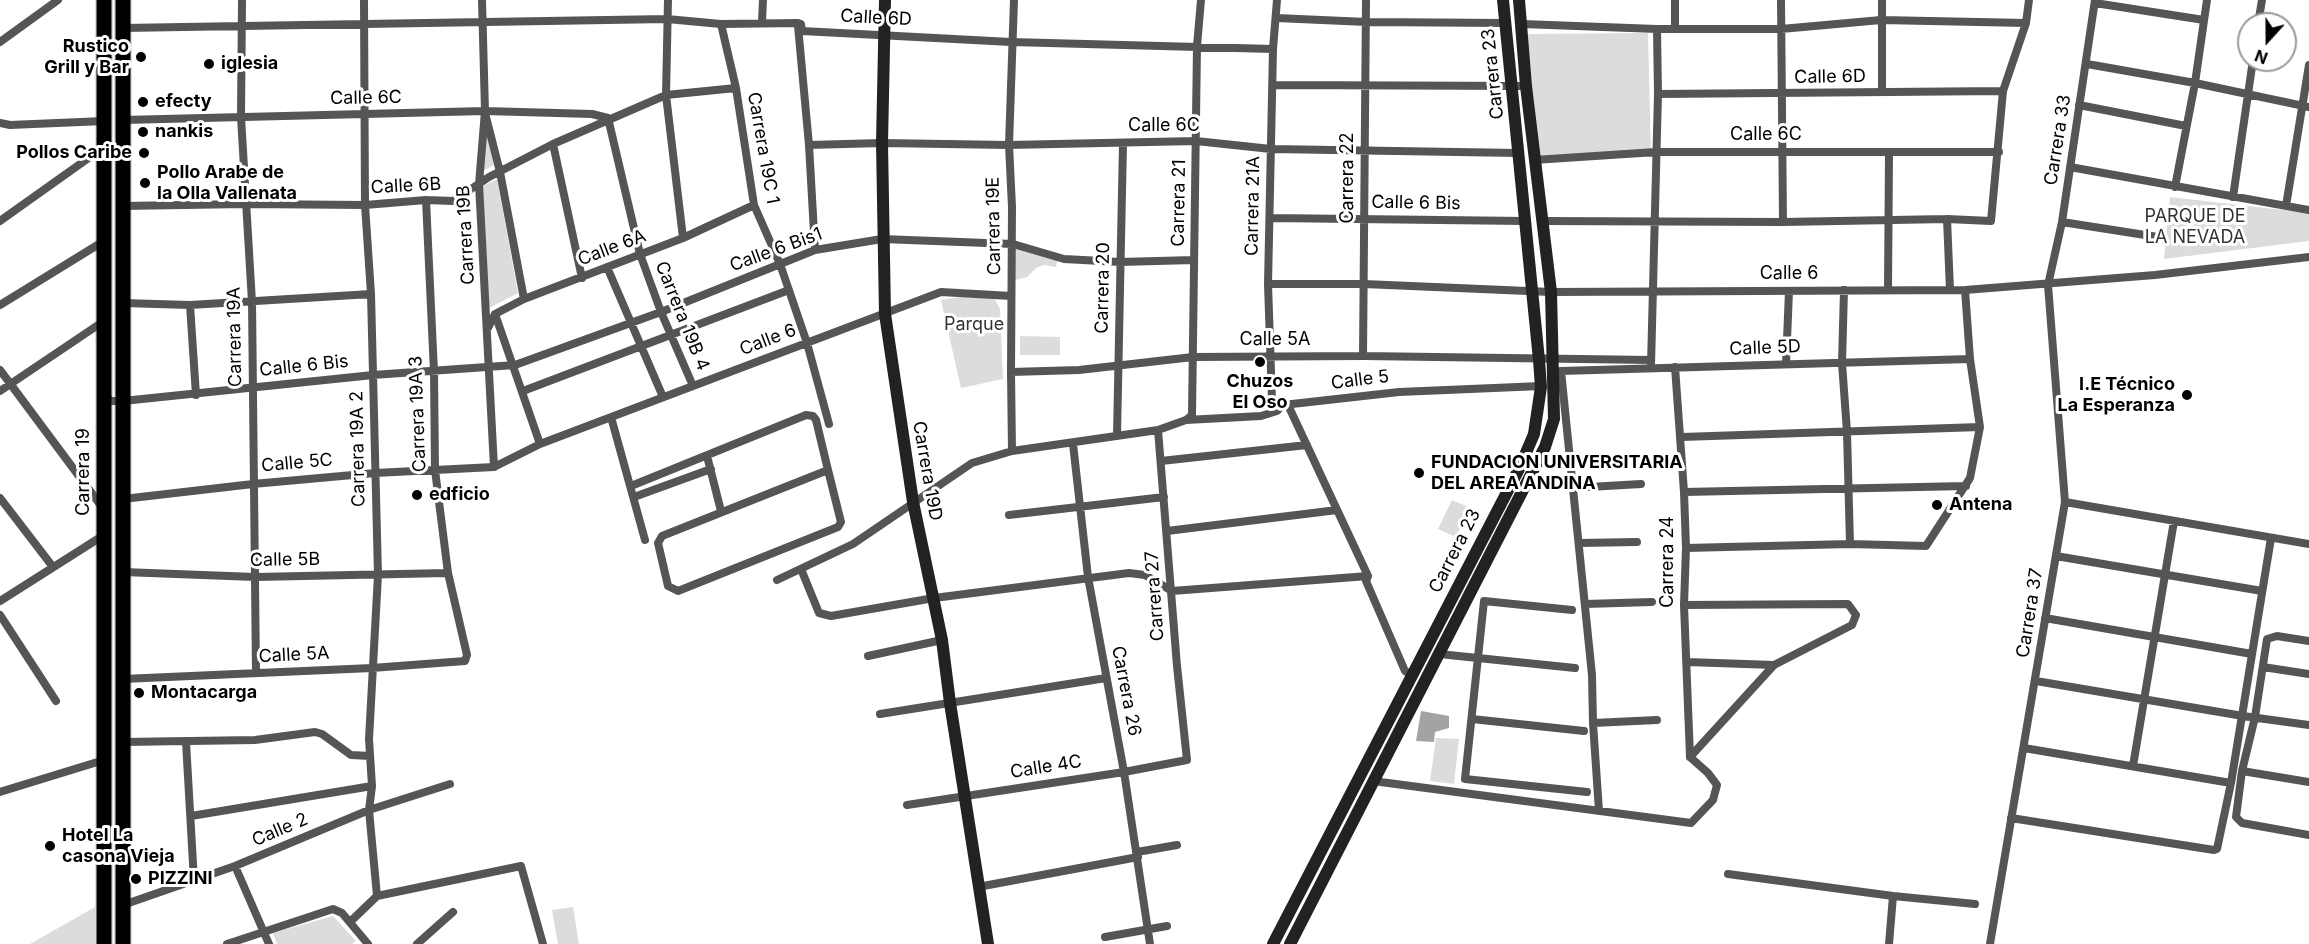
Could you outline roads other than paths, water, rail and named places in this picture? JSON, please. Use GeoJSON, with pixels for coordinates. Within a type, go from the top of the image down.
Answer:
{"type":"FeatureCollection","features":[{"type":"Feature","properties":{"kind":"highway","name":"Carrera 19"},"geometry":{"type":"LineString","coordinates":[[104,0],[104,944]]}},
{"type":"Feature","properties":{"kind":"highway"},"geometry":{"type":"LineString","coordinates":[[123,0],[123,944]]}},
{"type":"Feature","properties":{"kind":"main road","name":"Carrera 19D"},"geometry":{"type":"LineString","coordinates":[[885,0],[882,143],[885,314],[913,502],[942,640],[988,944]]}},
{"type":"Feature","properties":{"kind":"main road","name":"Carrera 23"},"geometry":{"type":"LineString","coordinates":[[1273,944],[1519,469],[1534,434],[1541,386],[1503,0]]}},
{"type":"Feature","properties":{"kind":"main road","name":"Carrera 23"},"geometry":{"type":"LineString","coordinates":[[1290,944],[1545,447],[1554,419],[1551,291],[1526,86],[1520,0]]}},
{"type":"Feature","properties":{"kind":"main road"},"geometry":{"type":"LineString","coordinates":[[1445,610],[1458,617]]}},
{"type":"Feature","properties":{"kind":"street"},"geometry":{"type":"LineString","coordinates":[[0,42],[58,0]]}},
{"type":"Feature","properties":{"kind":"street","name":"Carrera 19A"},"geometry":{"type":"LineString","coordinates":[[242,0],[241,117],[252,302],[256,673]]}},
{"type":"Feature","properties":{"kind":"street","name":"Carrera 19A 2"},"geometry":{"type":"LineString","coordinates":[[364,0],[365,205],[371,294],[378,575],[372,668],[370,756],[372,786],[369,810],[377,896]]}},
{"type":"Feature","properties":{"kind":"street","name":"Carrera 19B"},"geometry":{"type":"LineString","coordinates":[[482,0],[484,111],[478,184],[488,328],[494,467]]}},
{"type":"Feature","properties":{"kind":"street"},"geometry":{"type":"LineString","coordinates":[[669,0],[666,95],[683,238]]}},
{"type":"Feature","properties":{"kind":"street"},"geometry":{"type":"LineString","coordinates":[[762,22],[763,0]]}},
{"type":"Feature","properties":{"kind":"street","name":"Carrera 19E"},"geometry":{"type":"LineString","coordinates":[[1012,451],[1012,244],[1009,145],[1014,0]]}},
{"type":"Feature","properties":{"kind":"street","name":"Carrera 21"},"geometry":{"type":"LineString","coordinates":[[1186,420],[1192,415],[1193,406],[1197,46],[1201,0]]}},
{"type":"Feature","properties":{"kind":"street","name":"Carrera 21A"},"geometry":{"type":"LineString","coordinates":[[1277,0],[1273,49],[1268,284],[1272,401],[1286,405],[1307,446],[1368,576],[1366,580],[1405,671],[1412,675]]}},
{"type":"Feature","properties":{"kind":"street","name":"Carrera 22"},"geometry":{"type":"LineString","coordinates":[[1363,356],[1366,0]]}},
{"type":"Feature","properties":{"kind":"street"},"geometry":{"type":"LineString","coordinates":[[1675,0],[1676,28]]}},
{"type":"Feature","properties":{"kind":"street"},"geometry":{"type":"LineString","coordinates":[[1781,0],[1783,222]]}},
{"type":"Feature","properties":{"kind":"street"},"geometry":{"type":"LineString","coordinates":[[1882,0],[1882,92]]}},
{"type":"Feature","properties":{"kind":"street"},"geometry":{"type":"LineString","coordinates":[[1542,221],[1889,222],[1947,219],[1991,221],[2003,91],[2026,24],[2029,0]]}},
{"type":"Feature","properties":{"kind":"street"},"geometry":{"type":"LineString","coordinates":[[2175,187],[2195,83],[2207,0]]}},
{"type":"Feature","properties":{"kind":"street"},"geometry":{"type":"LineString","coordinates":[[2095,2],[2204,20]]}},
{"type":"Feature","properties":{"kind":"street","name":"Carrera 33"},"geometry":{"type":"LineString","coordinates":[[2048,285],[2062,222],[2095,2]]}},
{"type":"Feature","properties":{"kind":"street"},"geometry":{"type":"LineString","coordinates":[[1276,18],[1505,24]]}},
{"type":"Feature","properties":{"kind":"street","name":"Calle 6D"},"geometry":{"type":"LineString","coordinates":[[123,28],[667,19],[721,24],[798,23],[801,24],[802,31],[1011,42],[1273,49]]}},
{"type":"Feature","properties":{"kind":"street"},"geometry":{"type":"LineString","coordinates":[[1522,24],[1781,29],[1881,20],[2026,24]]}},
{"type":"Feature","properties":{"kind":"street"},"geometry":{"type":"LineString","coordinates":[[798,23],[809,145],[815,250]]}},
{"type":"Feature","properties":{"kind":"street","name":"Carrera 19C 1"},"geometry":{"type":"LineString","coordinates":[[721,24],[736,88],[754,205],[789,290],[807,343],[829,424]]}},
{"type":"Feature","properties":{"kind":"street"},"geometry":{"type":"LineString","coordinates":[[1651,364],[1658,94],[1657,28]]}},
{"type":"Feature","properties":{"kind":"street"},"geometry":{"type":"LineString","coordinates":[[2087,64],[2306,106]]}},
{"type":"Feature","properties":{"kind":"street"},"geometry":{"type":"LineString","coordinates":[[2286,206],[2306,106],[2309,65]]}},
{"type":"Feature","properties":{"kind":"street"},"geometry":{"type":"LineString","coordinates":[[2233,197],[2251,72]]}},
{"type":"Feature","properties":{"kind":"street"},"geometry":{"type":"LineString","coordinates":[[1273,85],[1526,86]]}},
{"type":"Feature","properties":{"kind":"street"},"geometry":{"type":"LineString","coordinates":[[666,95],[736,88]]}},
{"type":"Feature","properties":{"kind":"street","name":"Calle 6D"},"geometry":{"type":"LineString","coordinates":[[1658,94],[2003,91]]}},
{"type":"Feature","properties":{"kind":"street","name":"Calle 6B"},"geometry":{"type":"LineString","coordinates":[[123,206],[365,205],[426,200],[453,201],[478,184],[553,144],[608,118],[666,95]]}},
{"type":"Feature","properties":{"kind":"street"},"geometry":{"type":"LineString","coordinates":[[2079,105],[2186,126]]}},
{"type":"Feature","properties":{"kind":"street"},"geometry":{"type":"LineString","coordinates":[[484,111],[500,172],[524,300]]}},
{"type":"Feature","properties":{"kind":"street","name":"Calle 6C"},"geometry":{"type":"LineString","coordinates":[[123,120],[484,111],[592,114],[608,118]]}},
{"type":"Feature","properties":{"kind":"street","name":"Carrera 19B 4"},"geometry":{"type":"LineString","coordinates":[[608,118],[640,254],[661,312],[693,386]]}},
{"type":"Feature","properties":{"kind":"street"},"geometry":{"type":"LineString","coordinates":[[0,123],[10,125],[104,121]]}},
{"type":"Feature","properties":{"kind":"street","name":"Calle 6C"},"geometry":{"type":"LineString","coordinates":[[809,145],[882,143],[1009,145],[1196,141],[1271,149],[1519,153]]}},
{"type":"Feature","properties":{"kind":"street","name":"Carrera 20"},"geometry":{"type":"LineString","coordinates":[[1117,435],[1123,142]]}},
{"type":"Feature","properties":{"kind":"street"},"geometry":{"type":"LineString","coordinates":[[553,144],[582,278]]}},
{"type":"Feature","properties":{"kind":"street"},"geometry":{"type":"LineString","coordinates":[[1,218],[104,147]]}},
{"type":"Feature","properties":{"kind":"street","name":"Calle 6C"},"geometry":{"type":"LineString","coordinates":[[1534,160],[1656,152],[1998,152]]}},
{"type":"Feature","properties":{"kind":"street"},"geometry":{"type":"LineString","coordinates":[[1888,290],[1889,153]]}},
{"type":"Feature","properties":{"kind":"street"},"geometry":{"type":"LineString","coordinates":[[2070,167],[2309,210]]}},
{"type":"Feature","properties":{"kind":"street","name":"Carrera 19A 3"},"geometry":{"type":"LineString","coordinates":[[426,200],[434,372],[435,470],[448,573],[467,656],[465,661]]}},
{"type":"Feature","properties":{"kind":"street","name":"Calle 6A"},"geometry":{"type":"LineString","coordinates":[[495,314],[524,300],[683,238],[754,205]]}},
{"type":"Feature","properties":{"kind":"street","name":"Calle 6 Bis"},"geometry":{"type":"LineString","coordinates":[[1270,218],[1525,221]]}},
{"type":"Feature","properties":{"kind":"street"},"geometry":{"type":"LineString","coordinates":[[1947,219],[1950,290]]}},
{"type":"Feature","properties":{"kind":"street"},"geometry":{"type":"LineString","coordinates":[[2062,222],[2158,237]]}},
{"type":"Feature","properties":{"kind":"street","name":"Calle 6 Bis1"},"geometry":{"type":"LineString","coordinates":[[490,368],[514,366],[661,312],[815,250],[882,239],[1012,244],[1064,259],[1120,262],[1194,260]]}},
{"type":"Feature","properties":{"kind":"street"},"geometry":{"type":"LineString","coordinates":[[0,305],[104,241]]}},
{"type":"Feature","properties":{"kind":"street","name":"Calle 6"},"geometry":{"type":"LineString","coordinates":[[1268,284],[1364,284],[1551,291],[1965,290],[2156,275],[2309,257]]}},
{"type":"Feature","properties":{"kind":"street"},"geometry":{"type":"LineString","coordinates":[[607,267],[663,397]]}},
{"type":"Feature","properties":{"kind":"street","name":"Carrera 37"},"geometry":{"type":"LineString","coordinates":[[1990,944],[2065,502],[2048,285]]}},
{"type":"Feature","properties":{"kind":"street"},"geometry":{"type":"LineString","coordinates":[[523,391],[789,290]]}},
{"type":"Feature","properties":{"kind":"street"},"geometry":{"type":"LineString","coordinates":[[1844,290],[1842,363],[1847,432],[1850,544]]}},
{"type":"Feature","properties":{"kind":"street"},"geometry":{"type":"LineString","coordinates":[[1686,548],[1850,544],[1926,546],[1970,478],[1980,428],[1970,359],[1965,290]]}},
{"type":"Feature","properties":{"kind":"street"},"geometry":{"type":"LineString","coordinates":[[1786,364],[1789,291]]}},
{"type":"Feature","properties":{"kind":"street","name":"Calle 6"},"geometry":{"type":"LineString","coordinates":[[540,444],[941,292],[1011,296]]}},
{"type":"Feature","properties":{"kind":"street"},"geometry":{"type":"LineString","coordinates":[[123,303],[190,305],[371,294]]}},
{"type":"Feature","properties":{"kind":"street"},"geometry":{"type":"LineString","coordinates":[[190,305],[196,395]]}},
{"type":"Feature","properties":{"kind":"street"},"geometry":{"type":"LineString","coordinates":[[488,328],[495,314]]}},
{"type":"Feature","properties":{"kind":"street"},"geometry":{"type":"LineString","coordinates":[[495,314],[540,444]]}},
{"type":"Feature","properties":{"kind":"street"},"geometry":{"type":"LineString","coordinates":[[0,391],[104,321]]}},
{"type":"Feature","properties":{"kind":"street","name":"Calle 5A"},"geometry":{"type":"LineString","coordinates":[[1011,372],[1079,370],[1193,357],[1270,356],[1363,356],[1651,364]]}},
{"type":"Feature","properties":{"kind":"street","name":"Calle 5D"},"geometry":{"type":"LineString","coordinates":[[1566,435],[1561,371],[1651,364],[1675,367],[1970,359]]}},
{"type":"Feature","properties":{"kind":"street","name":"Carrera 24"},"geometry":{"type":"LineString","coordinates":[[1675,367],[1682,437],[1686,548],[1684,605],[1690,757]]}},
{"type":"Feature","properties":{"kind":"street","name":"Calle 6 Bis"},"geometry":{"type":"LineString","coordinates":[[123,401],[373,375],[490,368]]}},
{"type":"Feature","properties":{"kind":"street"},"geometry":{"type":"LineString","coordinates":[[0,370],[104,510]]}},
{"type":"Feature","properties":{"kind":"street","name":"Calle 5"},"geometry":{"type":"LineString","coordinates":[[777,580],[853,544],[972,463],[1012,451],[1158,430],[1186,420],[1261,416],[1277,411],[1286,405],[1399,392],[1541,386]]}},
{"type":"Feature","properties":{"kind":"street"},"geometry":{"type":"LineString","coordinates":[[104,391],[110,401],[123,401]]}},
{"type":"Feature","properties":{"kind":"street"},"geometry":{"type":"LineString","coordinates":[[631,486],[808,414],[816,420],[841,522],[836,529],[680,591],[673,590],[668,585],[658,543],[664,534],[828,470]]}},
{"type":"Feature","properties":{"kind":"street"},"geometry":{"type":"LineString","coordinates":[[611,417],[645,540]]}},
{"type":"Feature","properties":{"kind":"street"},"geometry":{"type":"LineString","coordinates":[[103,438],[108,427],[118,430],[123,436]]}},
{"type":"Feature","properties":{"kind":"street"},"geometry":{"type":"LineString","coordinates":[[1682,437],[1980,428]]}},
{"type":"Feature","properties":{"kind":"street","name":"Carrera 27"},"geometry":{"type":"LineString","coordinates":[[1158,430],[1177,666],[1187,758]]}},
{"type":"Feature","properties":{"kind":"street"},"geometry":{"type":"LineString","coordinates":[[1550,432],[1566,435],[1592,675],[1599,811]]}},
{"type":"Feature","properties":{"kind":"street","name":"Calle 5C"},"geometry":{"type":"LineString","coordinates":[[123,499],[375,473],[494,467],[540,444]]}},
{"type":"Feature","properties":{"kind":"street","name":"Carrera 26"},"geometry":{"type":"LineString","coordinates":[[1073,444],[1089,577],[1124,772],[1150,944]]}},
{"type":"Feature","properties":{"kind":"street"},"geometry":{"type":"LineString","coordinates":[[1161,461],[1307,446]]}},
{"type":"Feature","properties":{"kind":"street"},"geometry":{"type":"LineString","coordinates":[[707,456],[722,512]]}},
{"type":"Feature","properties":{"kind":"street"},"geometry":{"type":"LineString","coordinates":[[634,497],[711,469]]}},
{"type":"Feature","properties":{"kind":"street"},"geometry":{"type":"LineString","coordinates":[[1572,488],[1641,484]]}},
{"type":"Feature","properties":{"kind":"street"},"geometry":{"type":"LineString","coordinates":[[1684,492],[1966,486]]}},
{"type":"Feature","properties":{"kind":"street"},"geometry":{"type":"LineString","coordinates":[[1009,514],[1164,497]]}},
{"type":"Feature","properties":{"kind":"street"},"geometry":{"type":"LineString","coordinates":[[0,498],[53,567]]}},
{"type":"Feature","properties":{"kind":"street"},"geometry":{"type":"LineString","coordinates":[[2065,502],[2309,544]]}},
{"type":"Feature","properties":{"kind":"street"},"geometry":{"type":"LineString","coordinates":[[1167,531],[1337,510]]}},
{"type":"Feature","properties":{"kind":"street"},"geometry":{"type":"LineString","coordinates":[[2133,766],[2174,521]]}},
{"type":"Feature","properties":{"kind":"street"},"geometry":{"type":"LineString","coordinates":[[0,601],[104,534]]}},
{"type":"Feature","properties":{"kind":"street"},"geometry":{"type":"LineString","coordinates":[[2011,818],[2217,849],[2232,783],[2271,538]]}},
{"type":"Feature","properties":{"kind":"street"},"geometry":{"type":"LineString","coordinates":[[1579,543],[1637,542]]}},
{"type":"Feature","properties":{"kind":"street"},"geometry":{"type":"LineString","coordinates":[[2056,555],[2262,591]]}},
{"type":"Feature","properties":{"kind":"street"},"geometry":{"type":"LineString","coordinates":[[801,568],[819,613],[831,616],[934,598],[1129,573],[1145,575],[1172,591],[1368,576]]}},
{"type":"Feature","properties":{"kind":"street","name":"Calle 5B"},"geometry":{"type":"LineString","coordinates":[[123,572],[255,577],[448,573]]}},
{"type":"Feature","properties":{"kind":"street"},"geometry":{"type":"LineString","coordinates":[[1572,610],[1484,601],[1466,779],[1587,792]]}},
{"type":"Feature","properties":{"kind":"street"},"geometry":{"type":"LineString","coordinates":[[1585,604],[1652,602]]}},
{"type":"Feature","properties":{"kind":"street"},"geometry":{"type":"LineString","coordinates":[[1374,781],[1691,823],[1713,800],[1717,785],[1708,773],[1690,757],[1774,665],[1852,625],[1856,615],[1848,604],[1684,605]]}},
{"type":"Feature","properties":{"kind":"street"},"geometry":{"type":"LineString","coordinates":[[0,615],[56,701]]}},
{"type":"Feature","properties":{"kind":"street"},"geometry":{"type":"LineString","coordinates":[[2045,618],[2252,654]]}},
{"type":"Feature","properties":{"kind":"street"},"geometry":{"type":"LineString","coordinates":[[2309,641],[2277,636],[2267,639],[2255,717],[2242,771],[2236,817],[2242,823],[2309,835]]}},
{"type":"Feature","properties":{"kind":"street"},"geometry":{"type":"LineString","coordinates":[[868,656],[942,640]]}},
{"type":"Feature","properties":{"kind":"street"},"geometry":{"type":"LineString","coordinates":[[1439,654],[1575,668]]}},
{"type":"Feature","properties":{"kind":"street","name":"Calle 5A"},"geometry":{"type":"LineString","coordinates":[[123,679],[372,668],[465,661]]}},
{"type":"Feature","properties":{"kind":"street"},"geometry":{"type":"LineString","coordinates":[[1687,662],[1774,665]]}},
{"type":"Feature","properties":{"kind":"street"},"geometry":{"type":"LineString","coordinates":[[2263,667],[2309,674]]}},
{"type":"Feature","properties":{"kind":"street"},"geometry":{"type":"LineString","coordinates":[[880,714],[1106,678]]}},
{"type":"Feature","properties":{"kind":"street"},"geometry":{"type":"LineString","coordinates":[[2036,681],[2309,725]]}},
{"type":"Feature","properties":{"kind":"street"},"geometry":{"type":"LineString","coordinates":[[1472,719],[1584,731]]}},
{"type":"Feature","properties":{"kind":"street"},"geometry":{"type":"LineString","coordinates":[[1593,723],[1657,720]]}},
{"type":"Feature","properties":{"kind":"street"},"geometry":{"type":"LineString","coordinates":[[123,742],[255,740],[315,732],[328,738],[351,755],[370,756]]}},
{"type":"Feature","properties":{"kind":"street"},"geometry":{"type":"LineString","coordinates":[[186,742],[194,881]]}},
{"type":"Feature","properties":{"kind":"street"},"geometry":{"type":"LineString","coordinates":[[2024,748],[2232,783]]}},
{"type":"Feature","properties":{"kind":"street","name":"Calle 4C"},"geometry":{"type":"LineString","coordinates":[[907,805],[1124,772],[1186,761],[1187,758]]}},
{"type":"Feature","properties":{"kind":"street"},"geometry":{"type":"LineString","coordinates":[[0,792],[104,760]]}},
{"type":"Feature","properties":{"kind":"street"},"geometry":{"type":"LineString","coordinates":[[2242,771],[2309,782]]}},
{"type":"Feature","properties":{"kind":"street","name":"Calle 2"},"geometry":{"type":"LineString","coordinates":[[123,905],[235,866],[369,810],[450,784]]}},
{"type":"Feature","properties":{"kind":"street"},"geometry":{"type":"LineString","coordinates":[[191,816],[372,786]]}},
{"type":"Feature","properties":{"kind":"street"},"geometry":{"type":"LineString","coordinates":[[978,887],[1177,845]]}},
{"type":"Feature","properties":{"kind":"street"},"geometry":{"type":"LineString","coordinates":[[235,866],[269,944]]}},
{"type":"Feature","properties":{"kind":"street"},"geometry":{"type":"LineString","coordinates":[[350,922],[377,896],[521,866],[543,944]]}},
{"type":"Feature","properties":{"kind":"street"},"geometry":{"type":"LineString","coordinates":[[1728,874],[1893,896],[1975,904]]}},
{"type":"Feature","properties":{"kind":"street"},"geometry":{"type":"LineString","coordinates":[[1889,944],[1893,896]]}},
{"type":"Feature","properties":{"kind":"street"},"geometry":{"type":"LineString","coordinates":[[227,944],[333,909],[342,913],[368,944]]}},
{"type":"Feature","properties":{"kind":"street"},"geometry":{"type":"LineString","coordinates":[[417,944],[453,912]]}},
{"type":"Feature","properties":{"kind":"street"},"geometry":{"type":"LineString","coordinates":[[1105,937],[1167,926]]}},
{"type":"Feature","properties":{"kind":"place","name":"Rustico Grill y Bar"},"geometry":{"type":"Point","coordinates":[141,57]}},
{"type":"Feature","properties":{"kind":"place","name":"iglesia"},"geometry":{"type":"Point","coordinates":[209,64]}},
{"type":"Feature","properties":{"kind":"place","name":"efecty"},"geometry":{"type":"Point","coordinates":[143,102]}},
{"type":"Feature","properties":{"kind":"place","name":"nankis"},"geometry":{"type":"Point","coordinates":[143,132]}},
{"type":"Feature","properties":{"kind":"place","name":"Pollos Caribe"},"geometry":{"type":"Point","coordinates":[144,153]}},
{"type":"Feature","properties":{"kind":"place","name":"Pollo Arabe de la Olla Vallenata"},"geometry":{"type":"Point","coordinates":[145,183]}},
{"type":"Feature","properties":{"kind":"place","name":"Chuzos El Oso"},"geometry":{"type":"Point","coordinates":[1260,362]}},
{"type":"Feature","properties":{"kind":"place","name":"I.E Técnico La Esperanza"},"geometry":{"type":"Point","coordinates":[2187,395]}},
{"type":"Feature","properties":{"kind":"place","name":"FUNDACION UNIVERSITARIA DEL AREA ANDINA"},"geometry":{"type":"Point","coordinates":[1419,473]}},
{"type":"Feature","properties":{"kind":"place","name":"edficio"},"geometry":{"type":"Point","coordinates":[417,495]}},
{"type":"Feature","properties":{"kind":"place","name":"Antena"},"geometry":{"type":"Point","coordinates":[1937,505]}},
{"type":"Feature","properties":{"kind":"place","name":"Montacarga"},"geometry":{"type":"Point","coordinates":[139,693]}},
{"type":"Feature","properties":{"kind":"place","name":"Hotel La casona Vieja"},"geometry":{"type":"Point","coordinates":[50,846]}},
{"type":"Feature","properties":{"kind":"place","name":"PIZZINI"},"geometry":{"type":"Point","coordinates":[136,879]}},
{"type":"Feature","properties":{"kind":"park label","name":"PARQUE DE LA NEVADA"},"geometry":{"type":"Point","coordinates":[2195,227]}},
{"type":"Feature","properties":{"kind":"park label","name":"Parque"},"geometry":{"type":"Point","coordinates":[974,325]}}]}
